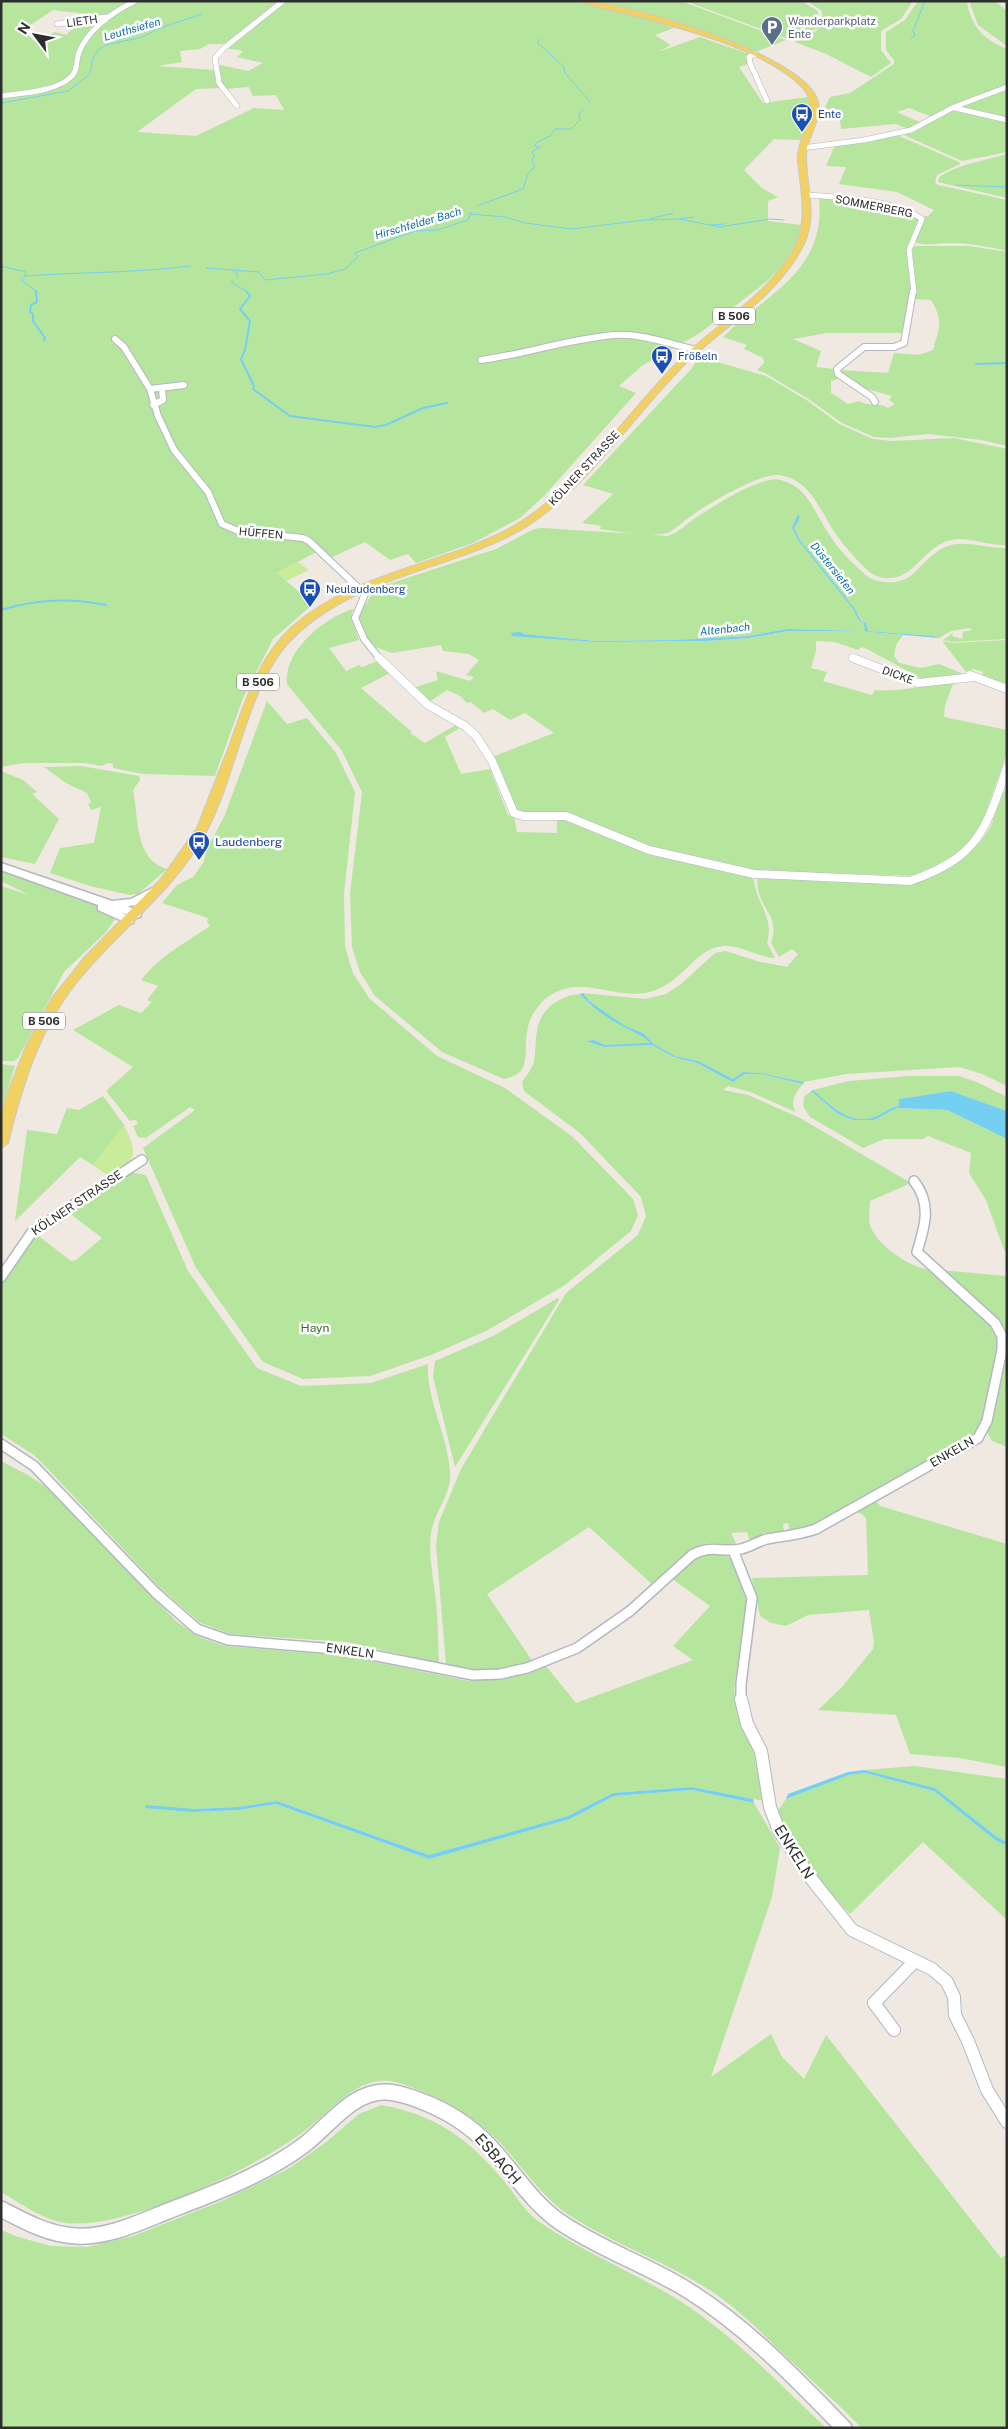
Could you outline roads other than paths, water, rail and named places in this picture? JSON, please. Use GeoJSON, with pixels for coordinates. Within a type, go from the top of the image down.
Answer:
{"type":"FeatureCollection","features":[{"type":"Feature","properties":{"kind":"main road","name":"B 506"},"geometry":{"type":"LineString","coordinates":[[582,1],[644,16],[755,54],[790,72],[800,80],[813,97],[815,105],[814,121],[802,148],[802,161],[808,195],[807,226],[802,240],[787,267],[775,280],[693,353]]}},
{"type":"Feature","properties":{"kind":"main road","name":"KÖLNER STRASSE"},"geometry":{"type":"LineString","coordinates":[[361,588],[402,572],[485,545],[508,535],[533,519],[560,496],[693,353]]}},
{"type":"Feature","properties":{"kind":"main road","name":"B 506"},"geometry":{"type":"LineString","coordinates":[[1,1143],[16,1087],[29,1049],[42,1024],[76,974],[163,887],[186,859],[203,828],[258,681],[283,642],[318,611],[361,588]]}},
{"type":"Feature","properties":{"kind":"main road"},"geometry":{"type":"LineString","coordinates":[[1,866],[89,898],[114,904],[133,902],[163,887]]}},
{"type":"Feature","properties":{"kind":"main road"},"geometry":{"type":"LineString","coordinates":[[89,898],[97,905],[132,917]]}},
{"type":"Feature","properties":{"kind":"main road"},"geometry":{"type":"LineString","coordinates":[[114,904],[132,917]]}},
{"type":"Feature","properties":{"kind":"street"},"geometry":{"type":"LineString","coordinates":[[1,96],[52,85],[68,79],[75,70],[80,50],[107,17],[135,1]]}},
{"type":"Feature","properties":{"kind":"street"},"geometry":{"type":"LineString","coordinates":[[236,106],[220,86],[215,58],[221,50],[283,1]]}},
{"type":"Feature","properties":{"kind":"street","name":"LIETH"},"geometry":{"type":"LineString","coordinates":[[57,24],[107,17]]}},
{"type":"Feature","properties":{"kind":"street"},"geometry":{"type":"LineString","coordinates":[[755,54],[749,57],[751,71],[763,88],[767,102]]}},
{"type":"Feature","properties":{"kind":"street"},"geometry":{"type":"LineString","coordinates":[[802,148],[898,134],[923,125],[954,108],[1007,87]]}},
{"type":"Feature","properties":{"kind":"street"},"geometry":{"type":"LineString","coordinates":[[954,108],[1007,120]]}},
{"type":"Feature","properties":{"kind":"street","name":"SOMMERBERG"},"geometry":{"type":"LineString","coordinates":[[808,195],[845,198],[897,208],[914,212],[922,218],[909,250],[914,296],[904,343],[894,347],[864,347],[837,369],[838,374],[872,397],[875,402]]}},
{"type":"Feature","properties":{"kind":"street"},"geometry":{"type":"LineString","coordinates":[[481,360],[518,355],[550,344],[615,335],[641,337],[693,353]]}},
{"type":"Feature","properties":{"kind":"street","name":"HÜFFEN"},"geometry":{"type":"LineString","coordinates":[[115,339],[124,347],[150,389],[153,405],[174,450],[208,492],[222,524],[238,531],[303,538],[361,588]]}},
{"type":"Feature","properties":{"kind":"street"},"geometry":{"type":"LineString","coordinates":[[150,389],[184,385]]}},
{"type":"Feature","properties":{"kind":"street"},"geometry":{"type":"LineString","coordinates":[[153,405],[163,400],[162,389]]}},
{"type":"Feature","properties":{"kind":"street"},"geometry":{"type":"LineString","coordinates":[[361,588],[365,594],[355,616],[355,623],[367,646],[429,705],[462,722],[477,737],[487,751],[510,808],[514,813],[523,816],[566,816],[649,850],[754,874],[910,881],[944,867],[970,849],[979,839],[992,812],[1007,768]]}},
{"type":"Feature","properties":{"kind":"street"},"geometry":{"type":"LineString","coordinates":[[348,605],[359,606]]}},
{"type":"Feature","properties":{"kind":"street","name":"DICKE"},"geometry":{"type":"LineString","coordinates":[[853,658],[918,682],[974,677]]}},
{"type":"Feature","properties":{"kind":"street","name":"DICKE"},"geometry":{"type":"LineString","coordinates":[[965,673],[1007,689]]}},
{"type":"Feature","properties":{"kind":"street","name":"KÖLNER STRASSE"},"geometry":{"type":"LineString","coordinates":[[1,1277],[32,1232],[142,1160]]}},
{"type":"Feature","properties":{"kind":"street","name":"ENKELN"},"geometry":{"type":"LineString","coordinates":[[1,1444],[22,1457],[54,1485],[177,1612],[198,1628],[228,1640],[347,1650],[473,1675],[514,1672],[566,1653],[590,1640],[630,1612],[692,1555],[709,1548],[733,1550],[765,1539],[796,1536],[816,1528],[978,1438],[987,1421],[1002,1350],[1002,1336],[995,1323],[917,1252],[926,1223],[927,1204],[922,1188],[914,1181]]}},
{"type":"Feature","properties":{"kind":"street","name":"ENKELN"},"geometry":{"type":"LineString","coordinates":[[733,1550],[752,1598],[740,1698],[743,1715],[763,1758],[770,1807],[775,1823],[798,1862],[852,1930],[938,1973],[950,1985],[954,1997],[955,2015],[968,2041],[987,2090],[1007,2122]]}},
{"type":"Feature","properties":{"kind":"street"},"geometry":{"type":"LineString","coordinates":[[894,2030],[874,2003],[915,1961]]}},
{"type":"Feature","properties":{"kind":"street","name":"ESBACH"},"geometry":{"type":"LineString","coordinates":[[1,2209],[54,2232],[86,2236],[113,2230],[210,2196],[253,2177],[284,2159],[356,2102],[368,2096],[384,2092],[399,2094],[448,2113],[475,2131],[541,2206],[559,2222],[653,2270],[710,2305],[783,2369],[844,2428]]}},
{"type":"Feature","properties":{"kind":"water"},"geometry":{"type":"Polygon","coordinates":[[[798,514],[800,518],[794,528],[800,540],[855,609],[861,620],[866,623],[868,631],[939,638],[859,631],[788,631],[749,638],[706,641],[596,642],[512,636],[511,633],[522,632],[522,634],[596,641],[674,640],[749,636],[787,629],[865,631],[864,623],[859,620],[853,609],[798,540],[792,528],[798,514]]]}},
{"type":"Feature","properties":{"kind":"water"},"geometry":{"type":"Polygon","coordinates":[[[583,993],[589,1001],[625,1026],[643,1033],[654,1044],[675,1056],[698,1061],[733,1079],[743,1072],[761,1073],[804,1082],[803,1084],[761,1074],[744,1074],[733,1082],[697,1063],[674,1057],[652,1045],[604,1047],[586,1041],[594,1040],[605,1045],[650,1043],[589,1004],[580,994],[583,993]]]}},
{"type":"Feature","properties":{"kind":"water"},"geometry":{"type":"Polygon","coordinates":[[[813,1090],[840,1112],[857,1119],[874,1117],[899,1106],[899,1099],[951,1091],[1007,1111],[1007,1139],[947,1110],[897,1108],[874,1120],[853,1120],[838,1114],[811,1091],[813,1090]]]}},
{"type":"Feature","properties":{"kind":"water"},"geometry":{"type":"Polygon","coordinates":[[[864,1770],[935,1788],[997,1837],[1007,1842],[1007,1846],[995,1840],[934,1791],[865,1773],[849,1775],[786,1799],[788,1794],[848,1772],[864,1770]]]}},
{"type":"Feature","properties":{"kind":"water"},"geometry":{"type":"Polygon","coordinates":[[[692,1787],[753,1799],[754,1803],[692,1790],[614,1796],[570,1819],[429,1859],[276,1804],[238,1810],[193,1812],[145,1808],[146,1805],[193,1809],[238,1807],[277,1801],[429,1855],[568,1816],[613,1793],[692,1787]]]}},
{"type":"Feature","properties":{"kind":"waterway"},"geometry":{"type":"LineString","coordinates":[[911,38],[915,36],[913,31],[925,1]]}},
{"type":"Feature","properties":{"kind":"waterway","name":"Leuthsiefen"},"geometry":{"type":"LineString","coordinates":[[1,103],[68,91],[90,74],[93,58],[98,50],[106,45],[143,37],[157,29],[202,14]]}},
{"type":"Feature","properties":{"kind":"waterway","name":"Hirschfelder Bach"},"geometry":{"type":"LineString","coordinates":[[539,39],[538,43],[564,67],[565,73],[590,102]]}},
{"type":"Feature","properties":{"kind":"waterway","name":"Hirschfelder Bach"},"geometry":{"type":"LineString","coordinates":[[477,206],[523,189],[528,174],[535,166],[532,161],[534,155],[532,152],[540,147],[535,146],[536,143],[550,136],[555,129],[571,129],[580,120],[579,114],[583,110]]}},
{"type":"Feature","properties":{"kind":"waterway"},"geometry":{"type":"LineString","coordinates":[[956,185],[1007,187]]}},
{"type":"Feature","properties":{"kind":"waterway"},"geometry":{"type":"LineString","coordinates":[[650,219],[673,213]]}},
{"type":"Feature","properties":{"kind":"waterway","name":"Hirschfelder Bach"},"geometry":{"type":"LineString","coordinates":[[206,268],[259,272],[265,280],[327,274],[345,269],[358,257],[355,253],[415,231],[437,230],[468,220],[470,214]]}},
{"type":"Feature","properties":{"kind":"waterway"},"geometry":{"type":"LineString","coordinates":[[470,214],[505,217],[525,223],[571,229],[645,220],[678,219],[720,227],[770,219],[784,220]]}},
{"type":"Feature","properties":{"kind":"waterway"},"geometry":{"type":"LineString","coordinates":[[680,219],[694,217]]}},
{"type":"Feature","properties":{"kind":"waterway"},"geometry":{"type":"LineString","coordinates":[[711,225],[724,224]]}},
{"type":"Feature","properties":{"kind":"waterway","name":"Hirschfelder Bach"},"geometry":{"type":"LineString","coordinates":[[1,266],[26,272],[25,276]]}},
{"type":"Feature","properties":{"kind":"waterway","name":"Hirschfelder Bach"},"geometry":{"type":"LineString","coordinates":[[25,276],[149,270],[190,266]]}},
{"type":"Feature","properties":{"kind":"waterway","name":"Hirschfelder Bach"},"geometry":{"type":"LineString","coordinates":[[234,271],[238,274],[237,277]]}},
{"type":"Feature","properties":{"kind":"waterway"},"geometry":{"type":"LineString","coordinates":[[25,276],[21,280],[36,291]]}},
{"type":"Feature","properties":{"kind":"waterway"},"geometry":{"type":"LineString","coordinates":[[233,281],[231,282],[247,292]]}},
{"type":"Feature","properties":{"kind":"waterway"},"geometry":{"type":"LineString","coordinates":[[36,291],[37,302],[31,305],[30,312],[33,314],[33,321],[45,338],[44,341]]}},
{"type":"Feature","properties":{"kind":"waterway"},"geometry":{"type":"LineString","coordinates":[[247,292],[250,296],[240,309],[250,321],[245,350],[241,359],[254,386],[253,389],[290,416],[375,427],[386,425],[423,408],[447,403]]}},
{"type":"Feature","properties":{"kind":"waterway"},"geometry":{"type":"LineString","coordinates":[[976,364],[1007,363]]}},
{"type":"Feature","properties":{"kind":"waterway"},"geometry":{"type":"LineString","coordinates":[[1,610],[14,606],[53,601],[79,601],[106,605]]}},
{"type":"Feature","properties":{"kind":"place","name":"Wanderparkplatz Ente"},"geometry":{"type":"Point","coordinates":[772,46]}},
{"type":"Feature","properties":{"kind":"place","name":"Ente"},"geometry":{"type":"Point","coordinates":[802,133]}},
{"type":"Feature","properties":{"kind":"place","name":"Frößeln"},"geometry":{"type":"Point","coordinates":[662,375]}},
{"type":"Feature","properties":{"kind":"place","name":"Neulaudenberg"},"geometry":{"type":"Point","coordinates":[310,608]}},
{"type":"Feature","properties":{"kind":"place","name":"Laudenberg"},"geometry":{"type":"Point","coordinates":[199,861]}},
{"type":"Feature","properties":{"kind":"water label","name":"Düstersiefen"},"geometry":{"type":"Point","coordinates":[833,568]}},
{"type":"Feature","properties":{"kind":"water label","name":"Altenbach"},"geometry":{"type":"Point","coordinates":[725,629]}},
{"type":"Feature","properties":{"kind":"park label","name":"Hayn"},"geometry":{"type":"Point","coordinates":[315,1328]}}]}
